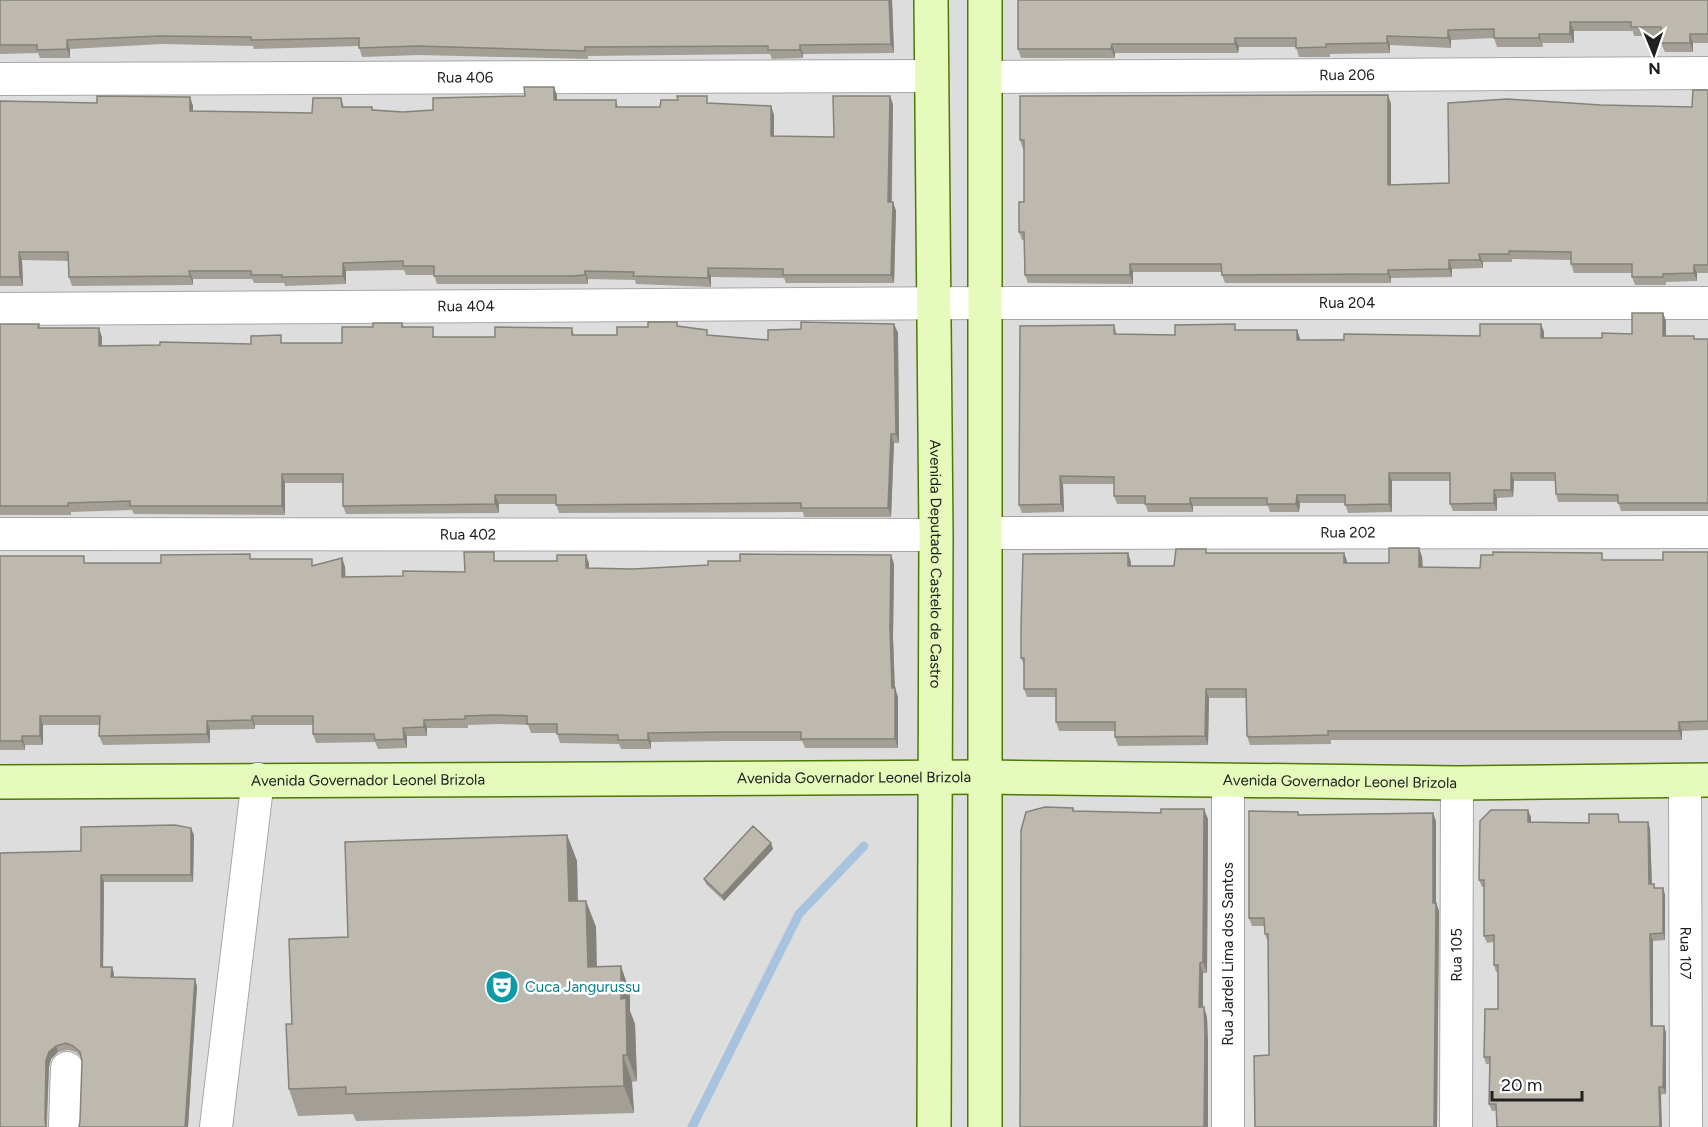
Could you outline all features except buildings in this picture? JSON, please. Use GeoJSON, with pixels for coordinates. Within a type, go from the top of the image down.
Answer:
{"type":"FeatureCollection","features":[{"type":"Feature","properties":{"kind":"main road","name":"Avenida Deputado Castelo de Castro"},"geometry":{"type":"LineString","coordinates":[[931,0],[936,535],[934,1127]]}},
{"type":"Feature","properties":{"kind":"main road"},"geometry":{"type":"LineString","coordinates":[[985,0],[985,1127]]}},
{"type":"Feature","properties":{"kind":"main road","name":"Avenida Governador Leonel Brizola"},"geometry":{"type":"LineString","coordinates":[[0,782],[936,777],[1457,783],[1697,780]]}},
{"type":"Feature","properties":{"kind":"street","name":"Rua 206"},"geometry":{"type":"LineString","coordinates":[[985,77],[1708,73]]}},
{"type":"Feature","properties":{"kind":"street","name":"Rua 406"},"geometry":{"type":"LineString","coordinates":[[0,79],[930,76]]}},
{"type":"Feature","properties":{"kind":"street","name":"Rua 204"},"geometry":{"type":"LineString","coordinates":[[934,305],[985,303],[1708,303]]}},
{"type":"Feature","properties":{"kind":"street","name":"Rua 404"},"geometry":{"type":"LineString","coordinates":[[0,309],[934,305]]}},
{"type":"Feature","properties":{"kind":"street","name":"Rua 202"},"geometry":{"type":"LineString","coordinates":[[986,533],[1708,532]]}},
{"type":"Feature","properties":{"kind":"street","name":"Rua 402"},"geometry":{"type":"LineString","coordinates":[[0,534],[936,535]]}},
{"type":"Feature","properties":{"kind":"street"},"geometry":{"type":"LineString","coordinates":[[216,1127],[258,779]]}},
{"type":"Feature","properties":{"kind":"street","name":"Rua 107"},"geometry":{"type":"LineString","coordinates":[[1686,1127],[1697,780]]}},
{"type":"Feature","properties":{"kind":"street","name":"Rua Jardel Lima dos Santos"},"geometry":{"type":"LineString","coordinates":[[1228,781],[1228,1127]]}},
{"type":"Feature","properties":{"kind":"street","name":"Rua 105"},"geometry":{"type":"LineString","coordinates":[[1456,1127],[1457,783]]}},
{"type":"Feature","properties":{"kind":"street"},"geometry":{"type":"LineString","coordinates":[[65,1127],[67,1068]]}},
{"type":"Feature","properties":{"kind":"shaded area"},"geometry":{"type":"Polygon","coordinates":[[[0,0],[1708,0],[1708,1127],[0,1127],[0,0]]]}},
{"type":"Feature","properties":{"kind":"waterway"},"geometry":{"type":"LineString","coordinates":[[692,1127],[799,914],[864,846]]}},
{"type":"Feature","properties":{"kind":"place","name":"Cuca Jangurussu"},"geometry":{"type":"Point","coordinates":[502,987]}}]}
